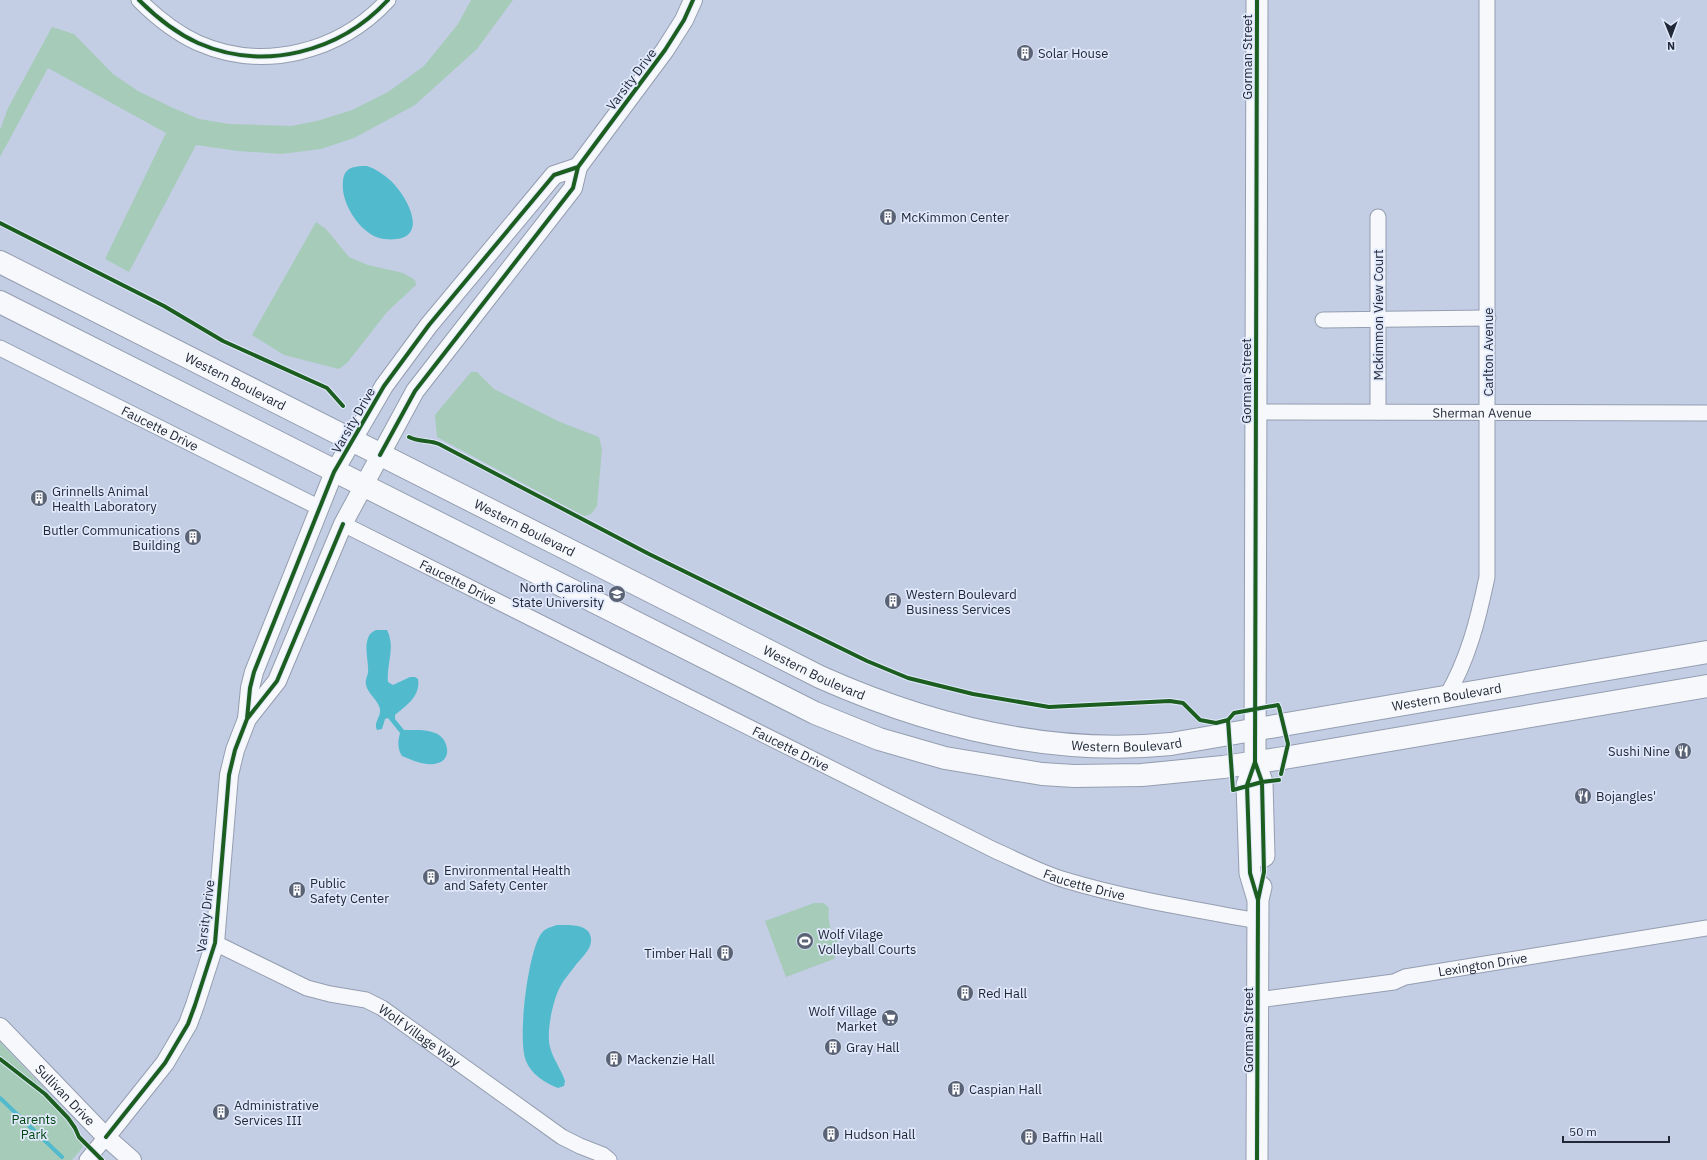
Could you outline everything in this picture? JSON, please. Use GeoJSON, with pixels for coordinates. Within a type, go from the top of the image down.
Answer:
{"type":"FeatureCollection","features":[{"type":"Feature","properties":{"kind":"main road","name":"Gorman Street"},"geometry":{"type":"LineString","coordinates":[[1257,0],[1255,762],[1247,785],[1250,873],[1258,900],[1257,1160]]}},
{"type":"Feature","properties":{"kind":"main road","name":"Western Boulevard"},"geometry":{"type":"LineString","coordinates":[[0,262],[820,677],[858,694],[908,711],[942,722],[994,734],[1054,744],[1100,747],[1171,744],[1707,652]]}},
{"type":"Feature","properties":{"kind":"main road"},"geometry":{"type":"LineString","coordinates":[[0,302],[334,472],[808,709],[856,731],[907,748],[944,758],[1042,774],[1074,776],[1142,775],[1189,771],[1255,762],[1707,686]]}},
{"type":"Feature","properties":{"kind":"street"},"geometry":{"type":"LineString","coordinates":[[139,0],[166,24],[198,43],[215,50],[231,53],[274,56],[295,54],[336,40],[354,30],[388,0]]}},
{"type":"Feature","properties":{"kind":"street","name":"Varsity Drive"},"geometry":{"type":"LineString","coordinates":[[247,719],[277,681],[343,524],[415,391],[573,188],[578,167],[665,50],[684,20],[693,0]]}},
{"type":"Feature","properties":{"kind":"street","name":"Carlton Avenue"},"geometry":{"type":"LineString","coordinates":[[1446,697],[1457,679],[1470,647],[1478,622],[1487,578],[1488,0]]}},
{"type":"Feature","properties":{"kind":"street","name":"Varsity Drive"},"geometry":{"type":"LineString","coordinates":[[87,1160],[165,1064],[178,1042],[195,1005],[215,942],[229,775],[235,750],[247,719],[249,696],[254,672],[334,472],[384,386],[444,307],[554,175],[578,167]]}},
{"type":"Feature","properties":{"kind":"street","name":"Mckimmon View Court"},"geometry":{"type":"LineString","coordinates":[[1378,217],[1378,412]]}},
{"type":"Feature","properties":{"kind":"street"},"geometry":{"type":"LineString","coordinates":[[1324,320],[1488,318]]}},
{"type":"Feature","properties":{"kind":"street","name":"Faucette Drive"},"geometry":{"type":"LineString","coordinates":[[0,348],[320,508]]}},
{"type":"Feature","properties":{"kind":"street","name":"Sherman Avenue"},"geometry":{"type":"LineString","coordinates":[[1257,412],[1707,413]]}},
{"type":"Feature","properties":{"kind":"street","name":"Faucette Drive"},"geometry":{"type":"LineString","coordinates":[[343,524],[994,850],[1063,880],[1161,903],[1258,921]]}},
{"type":"Feature","properties":{"kind":"street","name":"Lexington Drive"},"geometry":{"type":"LineString","coordinates":[[1258,1000],[1394,982],[1405,977],[1707,928]]}},
{"type":"Feature","properties":{"kind":"street","name":"Wolf Village Way"},"geometry":{"type":"LineString","coordinates":[[215,942],[307,988],[366,1000],[382,1008],[562,1137],[599,1153],[609,1160]]}},
{"type":"Feature","properties":{"kind":"street","name":"Sullivan Drive"},"geometry":{"type":"LineString","coordinates":[[0,1027],[106,1136],[132,1160]]}},
{"type":"Feature","properties":{"kind":"green space"},"geometry":{"type":"Polygon","coordinates":[[[471,0],[513,0],[477,49],[415,105],[354,138],[321,149],[281,154],[238,151],[196,145],[129,272],[105,259],[166,133],[48,68],[0,157],[0,130],[8,108],[52,27],[74,34],[113,74],[138,91],[199,119],[229,124],[291,126],[317,121],[352,110],[388,92],[424,66],[458,24],[471,0]]]}},
{"type":"Feature","properties":{"kind":"green space"},"geometry":{"type":"Polygon","coordinates":[[[316,222],[326,229],[349,257],[368,265],[403,273],[415,280],[416,285],[387,312],[347,363],[339,369],[284,355],[252,335],[316,222]]]}},
{"type":"Feature","properties":{"kind":"green space"},"geometry":{"type":"Polygon","coordinates":[[[471,372],[477,372],[494,389],[560,422],[599,437],[602,449],[597,506],[591,514],[584,516],[437,437],[435,415],[471,372]]]}},
{"type":"Feature","properties":{"kind":"green space","name":"Wolf Vilage Volleyball Courts"},"geometry":{"type":"Polygon","coordinates":[[[814,903],[824,903],[829,908],[830,927],[840,945],[834,959],[786,977],[765,921],[814,903]]]}},
{"type":"Feature","properties":{"kind":"green space","name":"Parents Park"},"geometry":{"type":"Polygon","coordinates":[[[0,1042],[73,1119],[83,1147],[72,1160],[0,1160],[0,1042]]]}},
{"type":"Feature","properties":{"kind":"water"},"geometry":{"type":"Polygon","coordinates":[[[367,166],[390,180],[410,208],[412,228],[408,235],[399,239],[384,239],[376,237],[361,226],[354,218],[345,199],[343,178],[346,172],[351,168],[367,166]]]}},
{"type":"Feature","properties":{"kind":"water"},"geometry":{"type":"Polygon","coordinates":[[[376,630],[387,630],[390,637],[391,650],[388,669],[388,682],[393,685],[410,677],[415,677],[418,679],[417,691],[415,695],[408,704],[395,715],[395,719],[404,730],[428,731],[439,735],[446,743],[447,748],[446,757],[443,761],[429,764],[402,756],[398,744],[400,733],[388,718],[385,719],[382,729],[377,730],[376,725],[380,709],[367,688],[366,683],[368,673],[367,642],[370,634],[376,630]]]}},
{"type":"Feature","properties":{"kind":"water"},"geometry":{"type":"Polygon","coordinates":[[[557,925],[573,925],[584,928],[588,931],[591,941],[587,951],[562,984],[557,993],[553,1008],[549,1041],[553,1056],[565,1081],[564,1086],[558,1088],[539,1078],[528,1066],[524,1050],[523,1035],[525,996],[536,944],[544,930],[557,925]]]}},
{"type":"Feature","properties":{"kind":"waterway"},"geometry":{"type":"LineString","coordinates":[[0,1098],[62,1157]]}},
{"type":"Feature","properties":{"kind":"cycle path"},"geometry":{"type":"LineString","coordinates":[[139,0],[167,24],[198,43],[223,52],[249,56],[274,56],[300,52],[324,44],[347,33],[369,18],[388,0]]}},
{"type":"Feature","properties":{"kind":"cycle path"},"geometry":{"type":"LineString","coordinates":[[380,455],[415,391],[573,188],[578,167],[665,50],[684,20],[693,0]]}},
{"type":"Feature","properties":{"kind":"cycle path"},"geometry":{"type":"LineString","coordinates":[[1257,0],[1255,762],[1247,785],[1250,873],[1258,900]]}},
{"type":"Feature","properties":{"kind":"cycle path"},"geometry":{"type":"LineString","coordinates":[[106,1137],[165,1063],[188,1024],[195,1005],[215,943],[229,775],[235,750],[247,719],[250,688],[254,672],[334,472],[384,386],[429,325],[554,175],[578,167]]}},
{"type":"Feature","properties":{"kind":"cycle path"},"geometry":{"type":"LineString","coordinates":[[0,223],[164,306],[223,341],[327,388],[343,406]]}},
{"type":"Feature","properties":{"kind":"cycle path"},"geometry":{"type":"LineString","coordinates":[[409,437],[416,440],[439,444],[649,554],[867,661],[908,678],[973,694],[1049,707],[1170,701],[1183,703],[1200,720],[1216,723],[1228,720]]}},
{"type":"Feature","properties":{"kind":"cycle path"},"geometry":{"type":"LineString","coordinates":[[247,719],[277,681],[343,524]]}},
{"type":"Feature","properties":{"kind":"cycle path"},"geometry":{"type":"LineString","coordinates":[[1278,705],[1234,713],[1228,720],[1233,790],[1262,782],[1279,780]]}},
{"type":"Feature","properties":{"kind":"cycle path"},"geometry":{"type":"LineString","coordinates":[[1279,707],[1288,744],[1281,774]]}},
{"type":"Feature","properties":{"kind":"cycle path"},"geometry":{"type":"LineString","coordinates":[[1255,762],[1262,782],[1264,872],[1258,900],[1257,1160]]}},
{"type":"Feature","properties":{"kind":"cycle path"},"geometry":{"type":"LineString","coordinates":[[0,1059],[45,1094],[68,1118],[79,1137],[102,1160]]}},
{"type":"Feature","properties":{"kind":"place","name":"Solar House"},"geometry":{"type":"Point","coordinates":[1025,53]}},
{"type":"Feature","properties":{"kind":"place","name":"McKimmon Center"},"geometry":{"type":"Point","coordinates":[888,217]}},
{"type":"Feature","properties":{"kind":"place","name":"Grinnells Animal Health Laboratory"},"geometry":{"type":"Point","coordinates":[39,498]}},
{"type":"Feature","properties":{"kind":"place","name":"Butler Communications Building"},"geometry":{"type":"Point","coordinates":[193,537]}},
{"type":"Feature","properties":{"kind":"place","name":"North Carolina State University"},"geometry":{"type":"Point","coordinates":[617,594]}},
{"type":"Feature","properties":{"kind":"place","name":"Western Boulevard Business Services"},"geometry":{"type":"Point","coordinates":[893,601]}},
{"type":"Feature","properties":{"kind":"place","name":"Sushi Nine"},"geometry":{"type":"Point","coordinates":[1683,751]}},
{"type":"Feature","properties":{"kind":"place","name":"Bojangles'"},"geometry":{"type":"Point","coordinates":[1583,796]}},
{"type":"Feature","properties":{"kind":"place","name":"Environmental Health and Safety Center"},"geometry":{"type":"Point","coordinates":[431,877]}},
{"type":"Feature","properties":{"kind":"place","name":"Public Safety Center"},"geometry":{"type":"Point","coordinates":[297,890]}},
{"type":"Feature","properties":{"kind":"place","name":"Wolf Vilage Volleyball Courts"},"geometry":{"type":"Point","coordinates":[805,941]}},
{"type":"Feature","properties":{"kind":"place","name":"Timber Hall"},"geometry":{"type":"Point","coordinates":[725,953]}},
{"type":"Feature","properties":{"kind":"place","name":"Red Hall"},"geometry":{"type":"Point","coordinates":[965,993]}},
{"type":"Feature","properties":{"kind":"place","name":"Wolf Village Market"},"geometry":{"type":"Point","coordinates":[890,1018]}},
{"type":"Feature","properties":{"kind":"place","name":"Gray Hall"},"geometry":{"type":"Point","coordinates":[833,1047]}},
{"type":"Feature","properties":{"kind":"place","name":"Mackenzie Hall"},"geometry":{"type":"Point","coordinates":[614,1059]}},
{"type":"Feature","properties":{"kind":"place","name":"Caspian Hall"},"geometry":{"type":"Point","coordinates":[956,1089]}},
{"type":"Feature","properties":{"kind":"place","name":"Administrative Services III"},"geometry":{"type":"Point","coordinates":[221,1112]}},
{"type":"Feature","properties":{"kind":"place","name":"Hudson Hall"},"geometry":{"type":"Point","coordinates":[831,1134]}},
{"type":"Feature","properties":{"kind":"place","name":"Baffin Hall"},"geometry":{"type":"Point","coordinates":[1029,1137]}}]}
